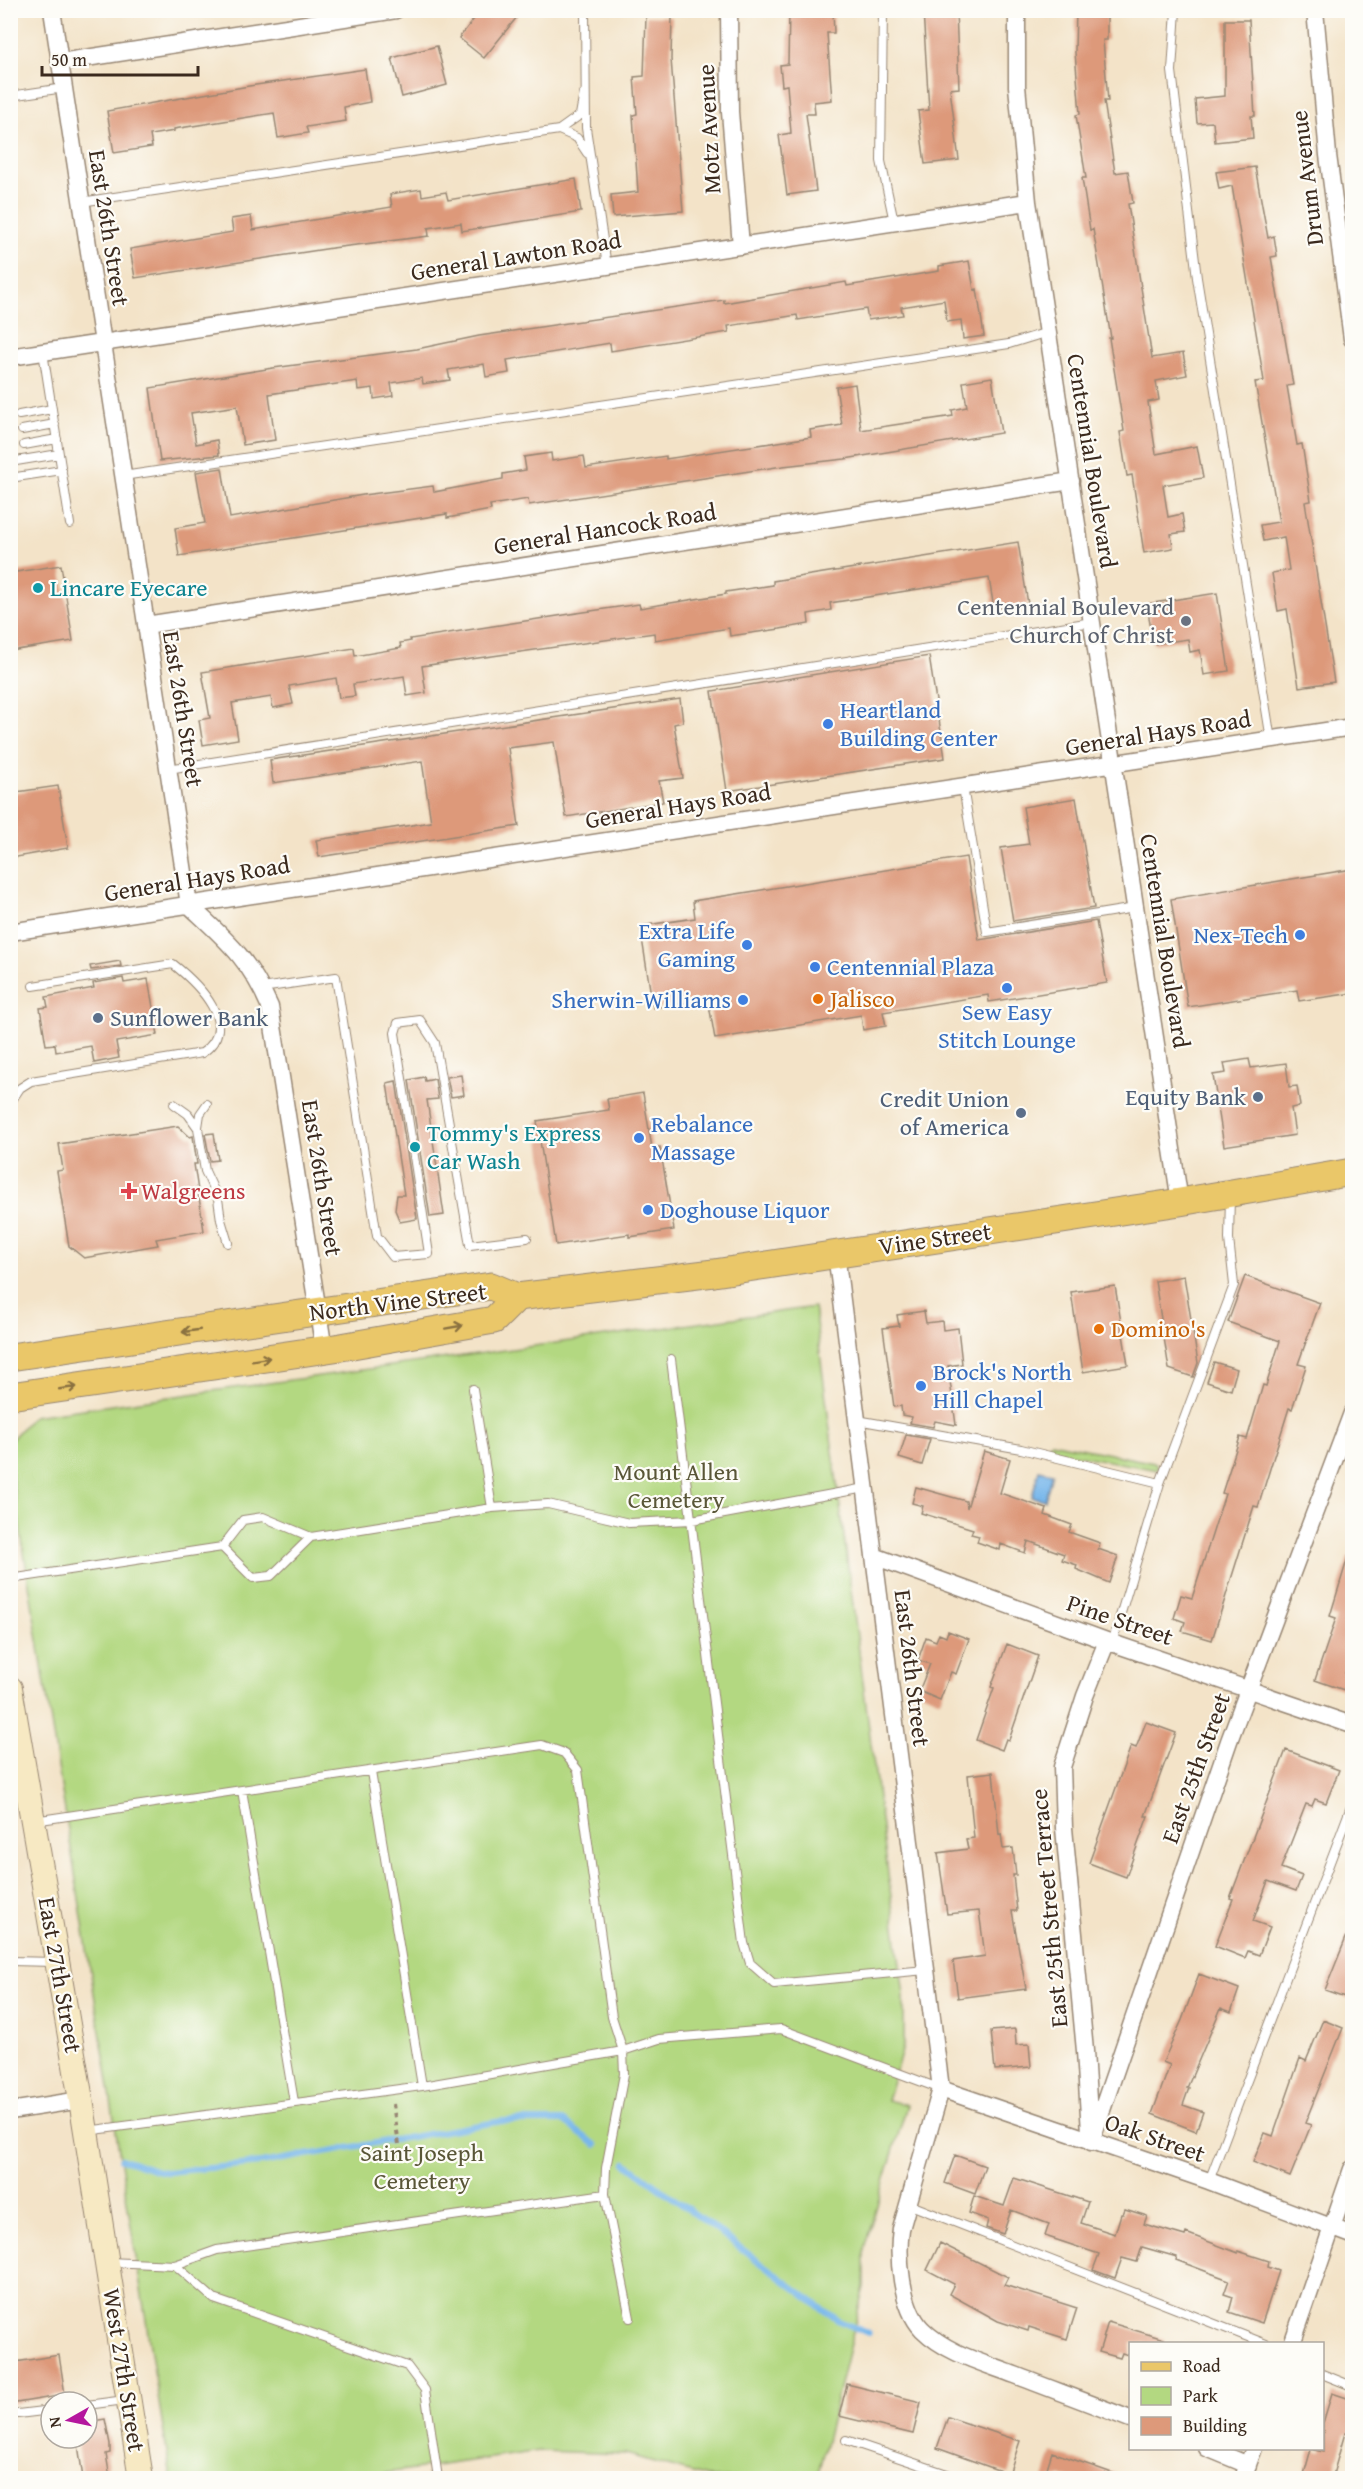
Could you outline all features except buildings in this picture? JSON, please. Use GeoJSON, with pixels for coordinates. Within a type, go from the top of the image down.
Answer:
{"type":"FeatureCollection","features":[{"type":"Feature","properties":{"kind":"main road","name":"Vine Street"},"geometry":{"type":"LineString","coordinates":[[517,1297],[714,1273],[1180,1202],[1353,1172]]}},
{"type":"Feature","properties":{"kind":"main road","name":"North Vine Street"},"geometry":{"type":"LineString","coordinates":[[10,1357],[491,1286],[517,1297],[494,1320],[324,1350],[10,1396]]}},
{"type":"Feature","properties":{"kind":"main road","name":"East 27th Street"},"geometry":{"type":"LineString","coordinates":[[10,1688],[107,2262]]}},
{"type":"Feature","properties":{"kind":"main road","name":"West 27th Street"},"geometry":{"type":"LineString","coordinates":[[107,2262],[141,2478]]}},
{"type":"Feature","properties":{"kind":"street","name":"East 26th Street"},"geometry":{"type":"LineString","coordinates":[[52,10],[189,905],[249,965],[270,1007],[324,1350]]}},
{"type":"Feature","properties":{"kind":"street"},"geometry":{"type":"LineString","coordinates":[[60,63],[396,10]]}},
{"type":"Feature","properties":{"kind":"street","name":"Motz Avenue"},"geometry":{"type":"LineString","coordinates":[[729,10],[730,112],[741,246]]}},
{"type":"Feature","properties":{"kind":"street","name":"Centennial Boulevard"},"geometry":{"type":"LineString","coordinates":[[1017,10],[1018,105],[1028,202],[1180,1202]]}},
{"type":"Feature","properties":{"kind":"street","name":"Drum Avenue"},"geometry":{"type":"LineString","coordinates":[[1315,10],[1328,155],[1353,339]]}},
{"type":"Feature","properties":{"kind":"street","name":"General Lawton Road"},"geometry":{"type":"LineString","coordinates":[[10,357],[1028,202]]}},
{"type":"Feature","properties":{"kind":"street","name":"General Hancock Road"},"geometry":{"type":"LineString","coordinates":[[146,625],[1071,482]]}},
{"type":"Feature","properties":{"kind":"street","name":"General Hays Road"},"geometry":{"type":"LineString","coordinates":[[10,932],[1353,728]]}},
{"type":"Feature","properties":{"kind":"street","name":"East 26th Street"},"geometry":{"type":"LineString","coordinates":[[836,1253],[940,2089]]}},
{"type":"Feature","properties":{"kind":"street","name":"East 25th Street"},"geometry":{"type":"LineString","coordinates":[[1091,2142],[1229,1741],[1353,1413]]}},
{"type":"Feature","properties":{"kind":"street","name":"Pine Street"},"geometry":{"type":"LineString","coordinates":[[874,1556],[1110,1642],[1353,1725]]}},
{"type":"Feature","properties":{"kind":"street","name":"East 25th Street Terrace"},"geometry":{"type":"LineString","coordinates":[[1091,2142],[1085,2051],[1062,1811],[1062,1767],[1085,1696],[1110,1642]]}},
{"type":"Feature","properties":{"kind":"street"},"geometry":{"type":"LineString","coordinates":[[940,2089],[908,2204],[899,2246],[903,2285],[910,2308],[921,2328],[951,2350],[1129,2418]]}},
{"type":"Feature","properties":{"kind":"street","name":"Oak Street"},"geometry":{"type":"LineString","coordinates":[[940,2089],[1209,2181],[1353,2235]]}},
{"type":"Feature","properties":{"kind":"street"},"geometry":{"type":"LineString","coordinates":[[10,2111],[81,2100]]}},
{"type":"Feature","properties":{"kind":"street"},"geometry":{"type":"LineString","coordinates":[[1292,2342],[1353,2169]]}},
{"type":"Feature","properties":{"kind":"street"},"geometry":{"type":"LineString","coordinates":[[1210,2450],[1246,2472],[1253,2450]]}},
{"type":"Feature","properties":{"kind":"lane"},"geometry":{"type":"LineString","coordinates":[[585,10],[586,128],[608,266]]}},
{"type":"Feature","properties":{"kind":"lane"},"geometry":{"type":"LineString","coordinates":[[883,10],[881,161],[894,222]]}},
{"type":"Feature","properties":{"kind":"lane"},"geometry":{"type":"LineString","coordinates":[[1176,10],[1172,70],[1196,266],[1271,740]]}},
{"type":"Feature","properties":{"kind":"lane"},"geometry":{"type":"LineString","coordinates":[[10,15],[12,26],[10,27]]}},
{"type":"Feature","properties":{"kind":"lane"},"geometry":{"type":"LineString","coordinates":[[10,96],[64,88]]}},
{"type":"Feature","properties":{"kind":"lane"},"geometry":{"type":"LineString","coordinates":[[81,202],[559,130],[580,115],[584,93]]}},
{"type":"Feature","properties":{"kind":"lane"},"geometry":{"type":"LineString","coordinates":[[559,130],[580,141],[592,167]]}},
{"type":"Feature","properties":{"kind":"lane"},"geometry":{"type":"LineString","coordinates":[[10,245],[13,262],[10,276]]}},
{"type":"Feature","properties":{"kind":"lane"},"geometry":{"type":"LineString","coordinates":[[123,476],[1009,344],[1048,332]]}},
{"type":"Feature","properties":{"kind":"lane"},"geometry":{"type":"LineString","coordinates":[[43,352],[70,524]]}},
{"type":"Feature","properties":{"kind":"lane"},"geometry":{"type":"LineString","coordinates":[[19,415],[52,409]]}},
{"type":"Feature","properties":{"kind":"lane"},"geometry":{"type":"LineString","coordinates":[[22,430],[55,424]]}},
{"type":"Feature","properties":{"kind":"lane"},"geometry":{"type":"LineString","coordinates":[[24,445],[57,439]]}},
{"type":"Feature","properties":{"kind":"lane"},"geometry":{"type":"LineString","coordinates":[[10,462],[59,454]]}},
{"type":"Feature","properties":{"kind":"lane"},"geometry":{"type":"LineString","coordinates":[[10,478],[62,470]]}},
{"type":"Feature","properties":{"kind":"lane"},"geometry":{"type":"LineString","coordinates":[[168,769],[1092,622]]}},
{"type":"Feature","properties":{"kind":"lane"},"geometry":{"type":"LineString","coordinates":[[963,787],[987,932],[1135,908]]}},
{"type":"Feature","properties":{"kind":"lane"},"geometry":{"type":"LineString","coordinates":[[10,1103],[20,1088],[31,1081],[202,1053],[215,1042],[219,1034],[216,1014],[208,999],[186,974],[173,964],[33,986]]}},
{"type":"Feature","properties":{"kind":"lane"},"geometry":{"type":"LineString","coordinates":[[262,988],[336,977],[377,1236],[393,1257],[429,1254],[396,1043],[395,1033],[398,1023],[420,1020],[435,1042],[470,1245],[527,1238]]}},
{"type":"Feature","properties":{"kind":"lane"},"geometry":{"type":"LineString","coordinates":[[174,1104],[188,1114],[198,1128]]}},
{"type":"Feature","properties":{"kind":"lane"},"geometry":{"type":"LineString","coordinates":[[207,1104],[200,1114],[198,1128],[205,1171],[218,1199],[228,1243]]}},
{"type":"Feature","properties":{"kind":"lane"},"geometry":{"type":"LineString","coordinates":[[1110,1642],[1160,1483],[1234,1285],[1229,1239],[1230,1193]]}},
{"type":"Feature","properties":{"kind":"lane"},"geometry":{"type":"LineString","coordinates":[[671,1359],[744,1943],[750,1963],[774,1984],[926,1970]]}},
{"type":"Feature","properties":{"kind":"lane"},"geometry":{"type":"LineString","coordinates":[[473,1389],[492,1508]]}},
{"type":"Feature","properties":{"kind":"lane"},"geometry":{"type":"LineString","coordinates":[[857,1419],[1021,1449],[1160,1483]]}},
{"type":"Feature","properties":{"kind":"lane"},"geometry":{"type":"LineString","coordinates":[[10,1579],[222,1547],[243,1520],[263,1516],[311,1537],[492,1508],[548,1504],[629,1523],[692,1520],[865,1488]]}},
{"type":"Feature","properties":{"kind":"lane"},"geometry":{"type":"LineString","coordinates":[[222,1547],[253,1578],[271,1576],[311,1537]]}},
{"type":"Feature","properties":{"kind":"lane"},"geometry":{"type":"LineString","coordinates":[[34,1821],[542,1745],[564,1753],[578,1770],[612,2017],[624,2051],[624,2074],[606,2168],[605,2194],[630,2318]]}},
{"type":"Feature","properties":{"kind":"lane"},"geometry":{"type":"LineString","coordinates":[[371,1772],[422,2086]]}},
{"type":"Feature","properties":{"kind":"lane"},"geometry":{"type":"LineString","coordinates":[[242,1790],[294,2102]]}},
{"type":"Feature","properties":{"kind":"lane"},"geometry":{"type":"LineString","coordinates":[[1209,2181],[1353,1804]]}},
{"type":"Feature","properties":{"kind":"lane"},"geometry":{"type":"LineString","coordinates":[[10,1961],[58,1962]]}},
{"type":"Feature","properties":{"kind":"lane"},"geometry":{"type":"LineString","coordinates":[[86,2131],[422,2086],[624,2051],[659,2040],[781,2029],[940,2089]]}},
{"type":"Feature","properties":{"kind":"lane"},"geometry":{"type":"LineString","coordinates":[[107,2262],[175,2265],[217,2250],[605,2194]]}},
{"type":"Feature","properties":{"kind":"lane"},"geometry":{"type":"LineString","coordinates":[[908,2204],[1263,2342]]}},
{"type":"Feature","properties":{"kind":"lane"},"geometry":{"type":"LineString","coordinates":[[175,2265],[214,2299],[407,2366],[425,2391],[438,2478]]}},
{"type":"Feature","properties":{"kind":"lane"},"geometry":{"type":"LineString","coordinates":[[1324,2374],[1353,2386]]}},
{"type":"Feature","properties":{"kind":"lane"},"geometry":{"type":"LineString","coordinates":[[99,2404],[129,2400]]}},
{"type":"Feature","properties":{"kind":"lane"},"geometry":{"type":"LineString","coordinates":[[10,2415],[39,2411]]}},
{"type":"Feature","properties":{"kind":"lane"},"geometry":{"type":"LineString","coordinates":[[846,2440],[960,2478]]}},
{"type":"Feature","properties":{"kind":"path"},"geometry":{"type":"LineString","coordinates":[[396,2125],[401,2158]]}},
{"type":"Feature","properties":{"kind":"green space","name":"Saint Joseph Cemetery"},"geometry":{"type":"Polygon","coordinates":[[[814,1307],[904,1996],[904,2044],[887,2100],[907,2105],[864,2249],[864,2287],[817,2478],[710,2478],[626,2454],[539,2451],[351,2478],[171,2478],[11,1471],[10,1441],[33,1416],[814,1307]]]}},
{"type":"Feature","properties":{"kind":"green space"},"geometry":{"type":"Polygon","coordinates":[[[1051,1442],[1154,1463],[1158,1466],[1157,1470],[1049,1450],[1051,1442]]]}},
{"type":"Feature","properties":{"kind":"water"},"geometry":{"type":"Polygon","coordinates":[[[1039,1470],[1052,1473],[1045,1500],[1032,1497],[1039,1470]]]}},
{"type":"Feature","properties":{"kind":"waterway"},"geometry":{"type":"LineString","coordinates":[[121,2159],[167,2172],[261,2163],[502,2121],[563,2121],[596,2145]]}},
{"type":"Feature","properties":{"kind":"waterway"},"geometry":{"type":"LineString","coordinates":[[626,2163],[839,2321],[868,2333]]}},
{"type":"Feature","properties":{"kind":"place","name":"Lincare Eyecare"},"geometry":{"type":"Point","coordinates":[38,588]}},
{"type":"Feature","properties":{"kind":"place","name":"Centennial Boulevard Church of Christ"},"geometry":{"type":"Point","coordinates":[1186,621]}},
{"type":"Feature","properties":{"kind":"place","name":"Heartland Building Center"},"geometry":{"type":"Point","coordinates":[828,724]}},
{"type":"Feature","properties":{"kind":"place","name":"Nex-Tech"},"geometry":{"type":"Point","coordinates":[1300,935]}},
{"type":"Feature","properties":{"kind":"place","name":"Extra Life Gaming"},"geometry":{"type":"Point","coordinates":[747,945]}},
{"type":"Feature","properties":{"kind":"place","name":"Centennial Plaza"},"geometry":{"type":"Point","coordinates":[815,967]}},
{"type":"Feature","properties":{"kind":"place","name":"Sew Easy Stitch Lounge"},"geometry":{"type":"Point","coordinates":[1007,988]}},
{"type":"Feature","properties":{"kind":"place","name":"Jalisco"},"geometry":{"type":"Point","coordinates":[818,999]}},
{"type":"Feature","properties":{"kind":"place","name":"Sherwin-Williams"},"geometry":{"type":"Point","coordinates":[743,1000]}},
{"type":"Feature","properties":{"kind":"place","name":"Sunflower Bank"},"geometry":{"type":"Point","coordinates":[98,1018]}},
{"type":"Feature","properties":{"kind":"place","name":"Equity Bank"},"geometry":{"type":"Point","coordinates":[1258,1097]}},
{"type":"Feature","properties":{"kind":"place","name":"Credit Union of America"},"geometry":{"type":"Point","coordinates":[1021,1113]}},
{"type":"Feature","properties":{"kind":"place","name":"Rebalance Massage"},"geometry":{"type":"Point","coordinates":[639,1138]}},
{"type":"Feature","properties":{"kind":"place","name":"Tommy's Express Car Wash"},"geometry":{"type":"Point","coordinates":[415,1147]}},
{"type":"Feature","properties":{"kind":"place","name":"Walgreens"},"geometry":{"type":"Point","coordinates":[129,1191]}},
{"type":"Feature","properties":{"kind":"place","name":"Doghouse Liquor"},"geometry":{"type":"Point","coordinates":[648,1210]}},
{"type":"Feature","properties":{"kind":"place","name":"Domino's"},"geometry":{"type":"Point","coordinates":[1099,1329]}},
{"type":"Feature","properties":{"kind":"place","name":"Brock's North Hill Chapel"},"geometry":{"type":"Point","coordinates":[921,1386]}},
{"type":"Feature","properties":{"kind":"park label","name":"Mount Allen Cemetery"},"geometry":{"type":"Point","coordinates":[676,1486]}}]}
